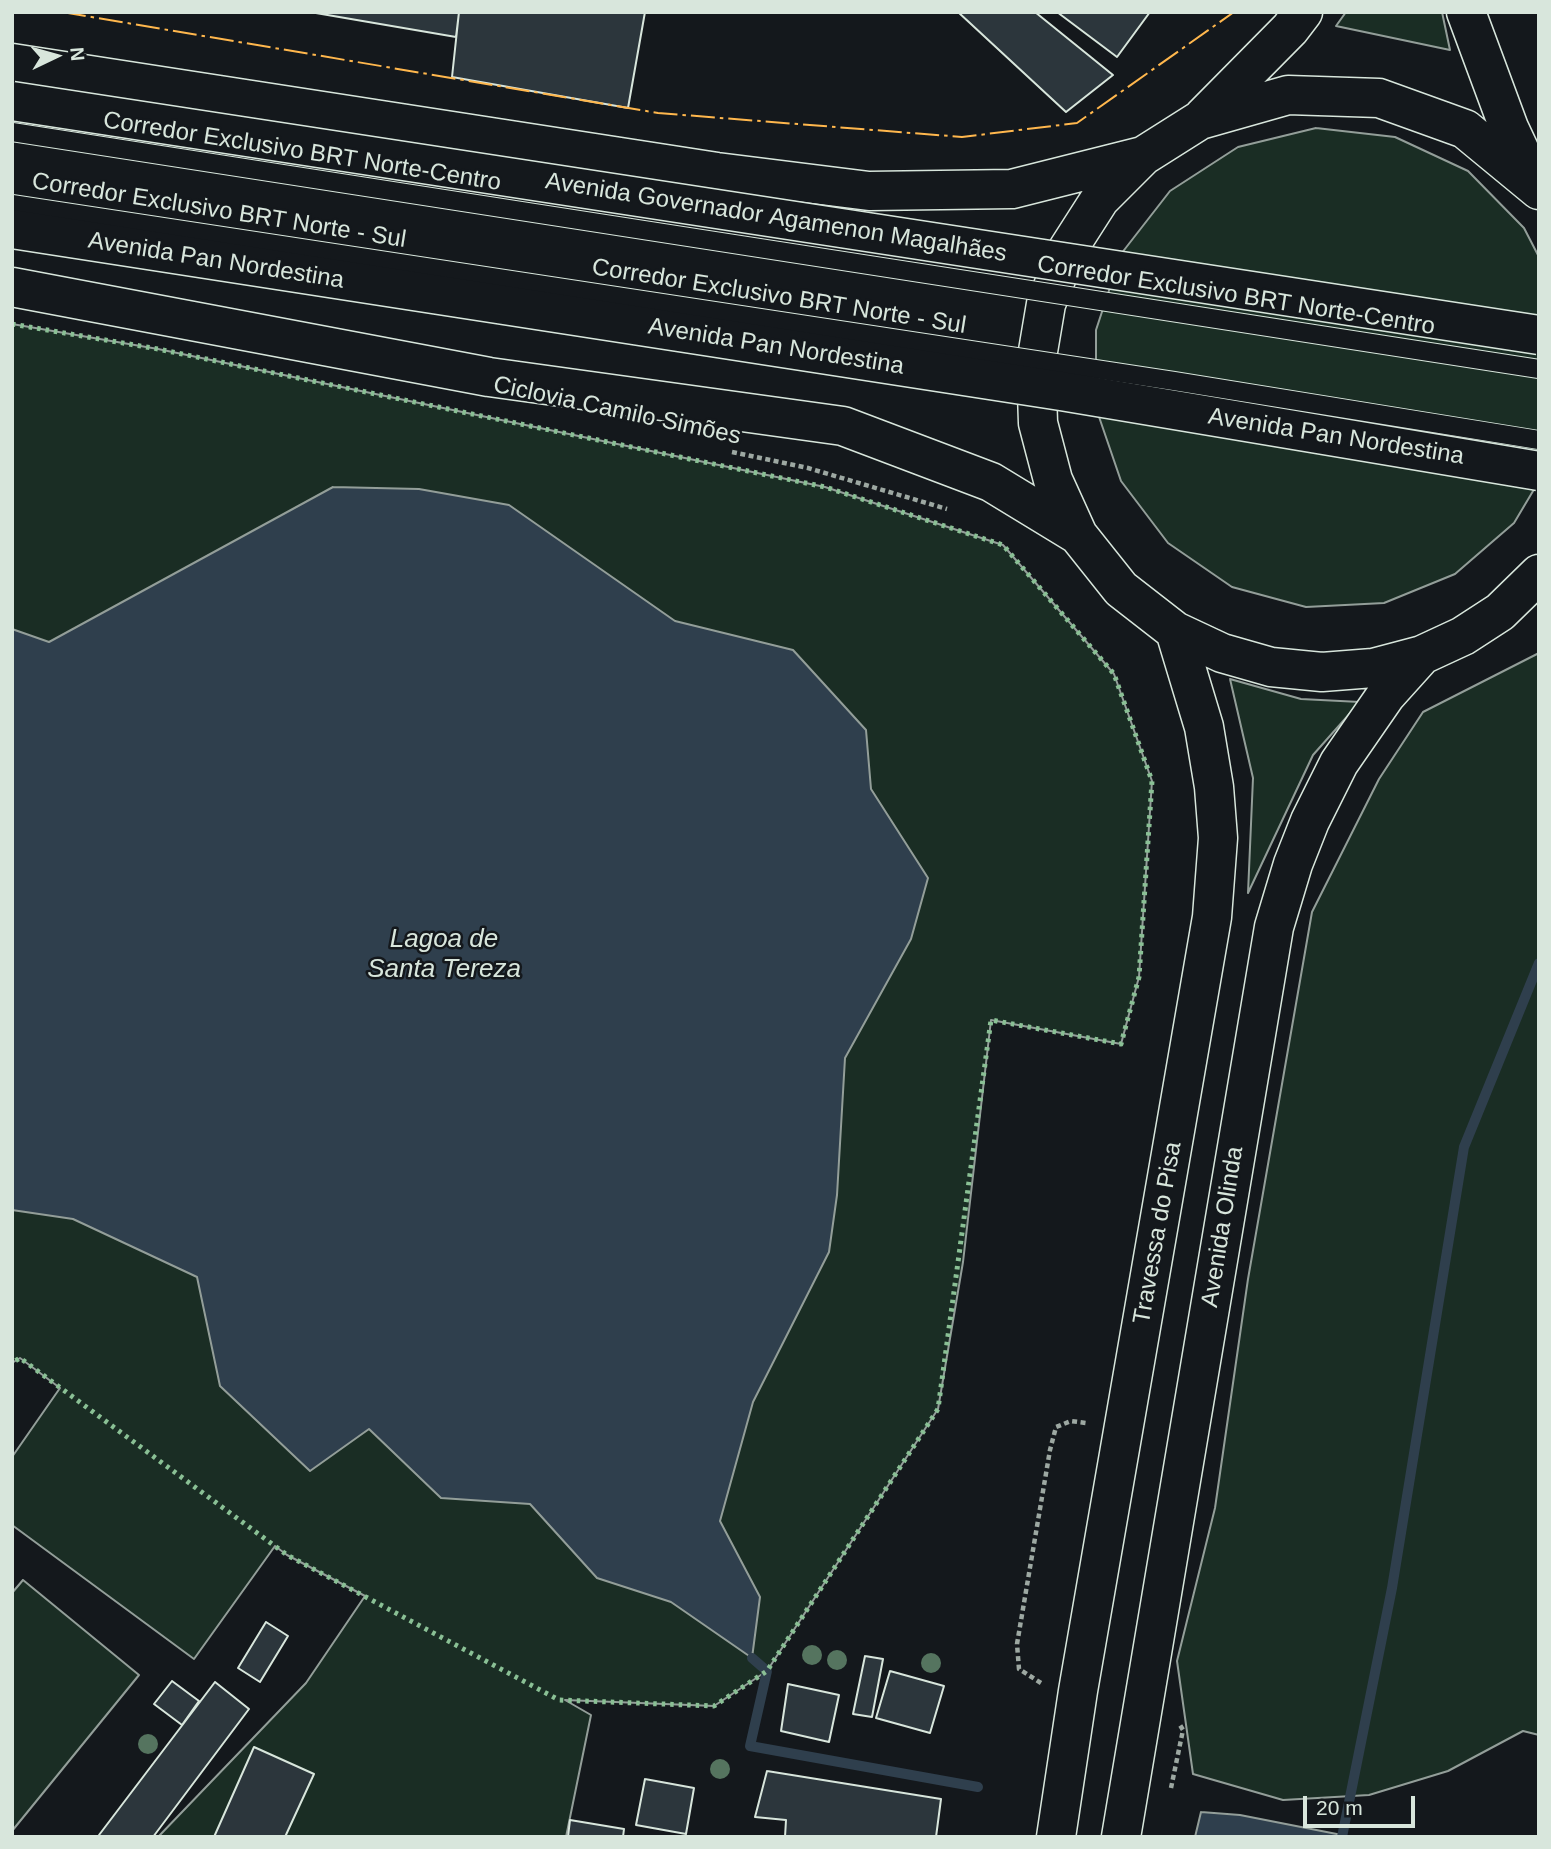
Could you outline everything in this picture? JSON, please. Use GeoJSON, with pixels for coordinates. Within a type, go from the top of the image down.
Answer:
{"type":"FeatureCollection","features":[{"type":"Feature","properties":{"kind":"main road"},"geometry":{"type":"LineString","coordinates":[[1303,12],[1290,30],[1200,120],[1143,156],[1100,199],[1068,248],[1046,304],[1036,363],[1038,423],[1053,480],[1078,535],[1121,589],[1175,631],[1222,653],[1271,667],[1322,672],[1373,668],[1423,654],[1462,636],[1500,612],[1537,579]]}},
{"type":"Feature","properties":{"kind":"main road"},"geometry":{"type":"LineString","coordinates":[[1466,12],[1509,128],[1538,188]]}},
{"type":"Feature","properties":{"kind":"main road","name":"Avenida Governador Agamenon Magalhães"},"geometry":{"type":"LineString","coordinates":[[12,63],[717,172],[869,191],[1012,189],[1143,156]]}},
{"type":"Feature","properties":{"kind":"main road"},"geometry":{"type":"LineString","coordinates":[[1200,120],[1288,95],[1379,98],[1465,130],[1538,188]]}},
{"type":"Feature","properties":{"kind":"main road","name":"Avenida Governador Agamenon Magalhães"},"geometry":{"type":"LineString","coordinates":[[12,101],[1539,335]]}},
{"type":"Feature","properties":{"kind":"main road","name":"Avenida Pan Nordestina"},"geometry":{"type":"LineString","coordinates":[[12,229],[1060,391],[1539,471]]}},
{"type":"Feature","properties":{"kind":"main road"},"geometry":{"type":"LineString","coordinates":[[12,287],[489,377],[843,426],[991,482],[1078,535]]}},
{"type":"Feature","properties":{"kind":"main road","name":"Travessa do Pisa"},"geometry":{"type":"LineString","coordinates":[[1056,1833],[1212,917],[1218,838],[1214,787],[1204,727],[1175,631]]}},
{"type":"Feature","properties":{"kind":"main road","name":"Avenida Olinda"},"geometry":{"type":"LineString","coordinates":[[1121,1837],[1274,927],[1293,864],[1310,821],[1339,764],[1386,695],[1423,654]]}},
{"type":"Feature","properties":{"kind":"lane","name":"Corredor Exclusivo BRT Norte-Centro"},"geometry":{"type":"LineString","coordinates":[[12,132],[1539,369]]}},
{"type":"Feature","properties":{"kind":"lane","name":"Corredor Exclusivo BRT Norte - Sul"},"geometry":{"type":"LineString","coordinates":[[12,204],[1174,381],[1539,440]]}},
{"type":"Feature","properties":{"kind":"path","name":"Ciclovia Camilo Simões"},"geometry":{"type":"LineString","coordinates":[[729,452],[808,468],[953,511]]}},
{"type":"Feature","properties":{"kind":"green space"},"geometry":{"type":"Polygon","coordinates":[[[1346,12],[1442,12],[1450,50],[1336,26],[1346,12]]]}},
{"type":"Feature","properties":{"kind":"green space"},"geometry":{"type":"Polygon","coordinates":[[[1316,128],[1395,137],[1468,171],[1524,228],[1539,257],[1539,481],[1514,523],[1455,574],[1384,603],[1306,607],[1232,587],[1168,543],[1121,481],[1096,408],[1096,330],[1121,254],[1170,191],[1238,147],[1316,128]]]}},
{"type":"Feature","properties":{"kind":"green space"},"geometry":{"type":"Polygon","coordinates":[[[12,324],[158,349],[825,487],[1003,545],[1114,674],[1152,781],[1139,977],[1121,1044],[991,1020],[963,1262],[938,1409],[767,1671],[714,1706],[565,1700],[591,1715],[566,1837],[158,1837],[306,1683],[365,1596],[275,1546],[194,1659],[12,1525],[12,1457],[60,1388],[20,1358],[12,1363],[12,324]]]}},
{"type":"Feature","properties":{"kind":"green space"},"geometry":{"type":"Polygon","coordinates":[[[1539,653],[1539,1735],[1523,1731],[1448,1771],[1369,1795],[1283,1800],[1193,1774],[1177,1661],[1215,1508],[1248,1279],[1312,912],[1379,779],[1423,712],[1539,653]]]}},
{"type":"Feature","properties":{"kind":"green space"},"geometry":{"type":"Polygon","coordinates":[[[1230,679],[1301,699],[1360,702],[1313,755],[1248,893],[1253,778],[1230,679]]]}},
{"type":"Feature","properties":{"kind":"green space"},"geometry":{"type":"Polygon","coordinates":[[[23,1580],[139,1675],[12,1831],[12,1593],[23,1580]]]}},
{"type":"Feature","properties":{"kind":"water","name":"Lagoa de Santa Tereza"},"geometry":{"type":"Polygon","coordinates":[[[333,487],[419,489],[509,505],[675,621],[793,650],[866,730],[871,789],[928,878],[911,939],[845,1058],[837,1195],[829,1252],[753,1402],[720,1521],[760,1597],[752,1658],[671,1602],[597,1578],[530,1504],[441,1498],[369,1429],[310,1471],[220,1386],[197,1277],[73,1219],[12,1210],[12,629],[49,642],[333,487]]]}},
{"type":"Feature","properties":{"kind":"water"},"geometry":{"type":"Polygon","coordinates":[[[1201,1812],[1240,1815],[1352,1837],[1195,1837],[1201,1812]]]}},
{"type":"Feature","properties":{"kind":"building"},"geometry":{"type":"Polygon","coordinates":[[[310,12],[459,12],[456,37],[310,12]]]}},
{"type":"Feature","properties":{"kind":"building"},"geometry":{"type":"Polygon","coordinates":[[[459,12],[645,12],[628,108],[452,77],[459,12]]]}},
{"type":"Feature","properties":{"kind":"building"},"geometry":{"type":"Polygon","coordinates":[[[958,12],[1035,12],[1113,75],[1066,112],[958,12]]]}},
{"type":"Feature","properties":{"kind":"building"},"geometry":{"type":"Polygon","coordinates":[[[1057,12],[1150,12],[1117,57],[1057,12]]]}},
{"type":"Feature","properties":{"kind":"building"},"geometry":{"type":"Polygon","coordinates":[[[266,1622],[288,1636],[260,1682],[238,1668],[266,1622]]]}},
{"type":"Feature","properties":{"kind":"building"},"geometry":{"type":"Polygon","coordinates":[[[865,1656],[883,1659],[872,1717],[853,1714],[865,1656]]]}},
{"type":"Feature","properties":{"kind":"building"},"geometry":{"type":"Polygon","coordinates":[[[890,1671],[944,1686],[930,1733],[876,1718],[890,1671]]]}},
{"type":"Feature","properties":{"kind":"building"},"geometry":{"type":"Polygon","coordinates":[[[172,1681],[199,1701],[182,1725],[154,1704],[172,1681]]]}},
{"type":"Feature","properties":{"kind":"building"},"geometry":{"type":"Polygon","coordinates":[[[215,1682],[249,1709],[153,1837],[101,1837],[99,1835],[215,1682]]]}},
{"type":"Feature","properties":{"kind":"building"},"geometry":{"type":"Polygon","coordinates":[[[788,1684],[839,1695],[829,1742],[781,1731],[788,1684]]]}},
{"type":"Feature","properties":{"kind":"building"},"geometry":{"type":"Polygon","coordinates":[[[254,1747],[314,1774],[285,1837],[214,1837],[254,1747]]]}},
{"type":"Feature","properties":{"kind":"building"},"geometry":{"type":"Polygon","coordinates":[[[767,1771],[941,1799],[936,1837],[785,1837],[786,1820],[755,1817],[767,1771]]]}},
{"type":"Feature","properties":{"kind":"building"},"geometry":{"type":"Polygon","coordinates":[[[645,1779],[694,1788],[686,1834],[636,1825],[645,1779]]]}},
{"type":"Feature","properties":{"kind":"building"},"geometry":{"type":"Polygon","coordinates":[[[570,1820],[624,1829],[623,1837],[568,1837],[570,1820]]]}},
{"type":"Feature","properties":{"kind":"waterway"},"geometry":{"type":"LineString","coordinates":[[1342,1837],[1392,1588],[1464,1147],[1539,963]]}},
{"type":"Feature","properties":{"kind":"waterway"},"geometry":{"type":"LineString","coordinates":[[752,1658],[767,1671],[750,1746],[978,1787]]}},
{"type":"Feature","properties":{"kind":"hedge"},"geometry":{"type":"LineString","coordinates":[[12,324],[158,349],[825,487],[1003,545],[1114,674],[1152,781],[1139,977],[1121,1044],[991,1020],[938,1409],[767,1671],[714,1706],[559,1700],[287,1555],[20,1358],[12,1363]]}},
{"type":"Feature","properties":{"kind":"power"},"geometry":{"type":"LineString","coordinates":[[62,12],[658,113],[962,137],[1077,123],[1234,12]]}}]}
